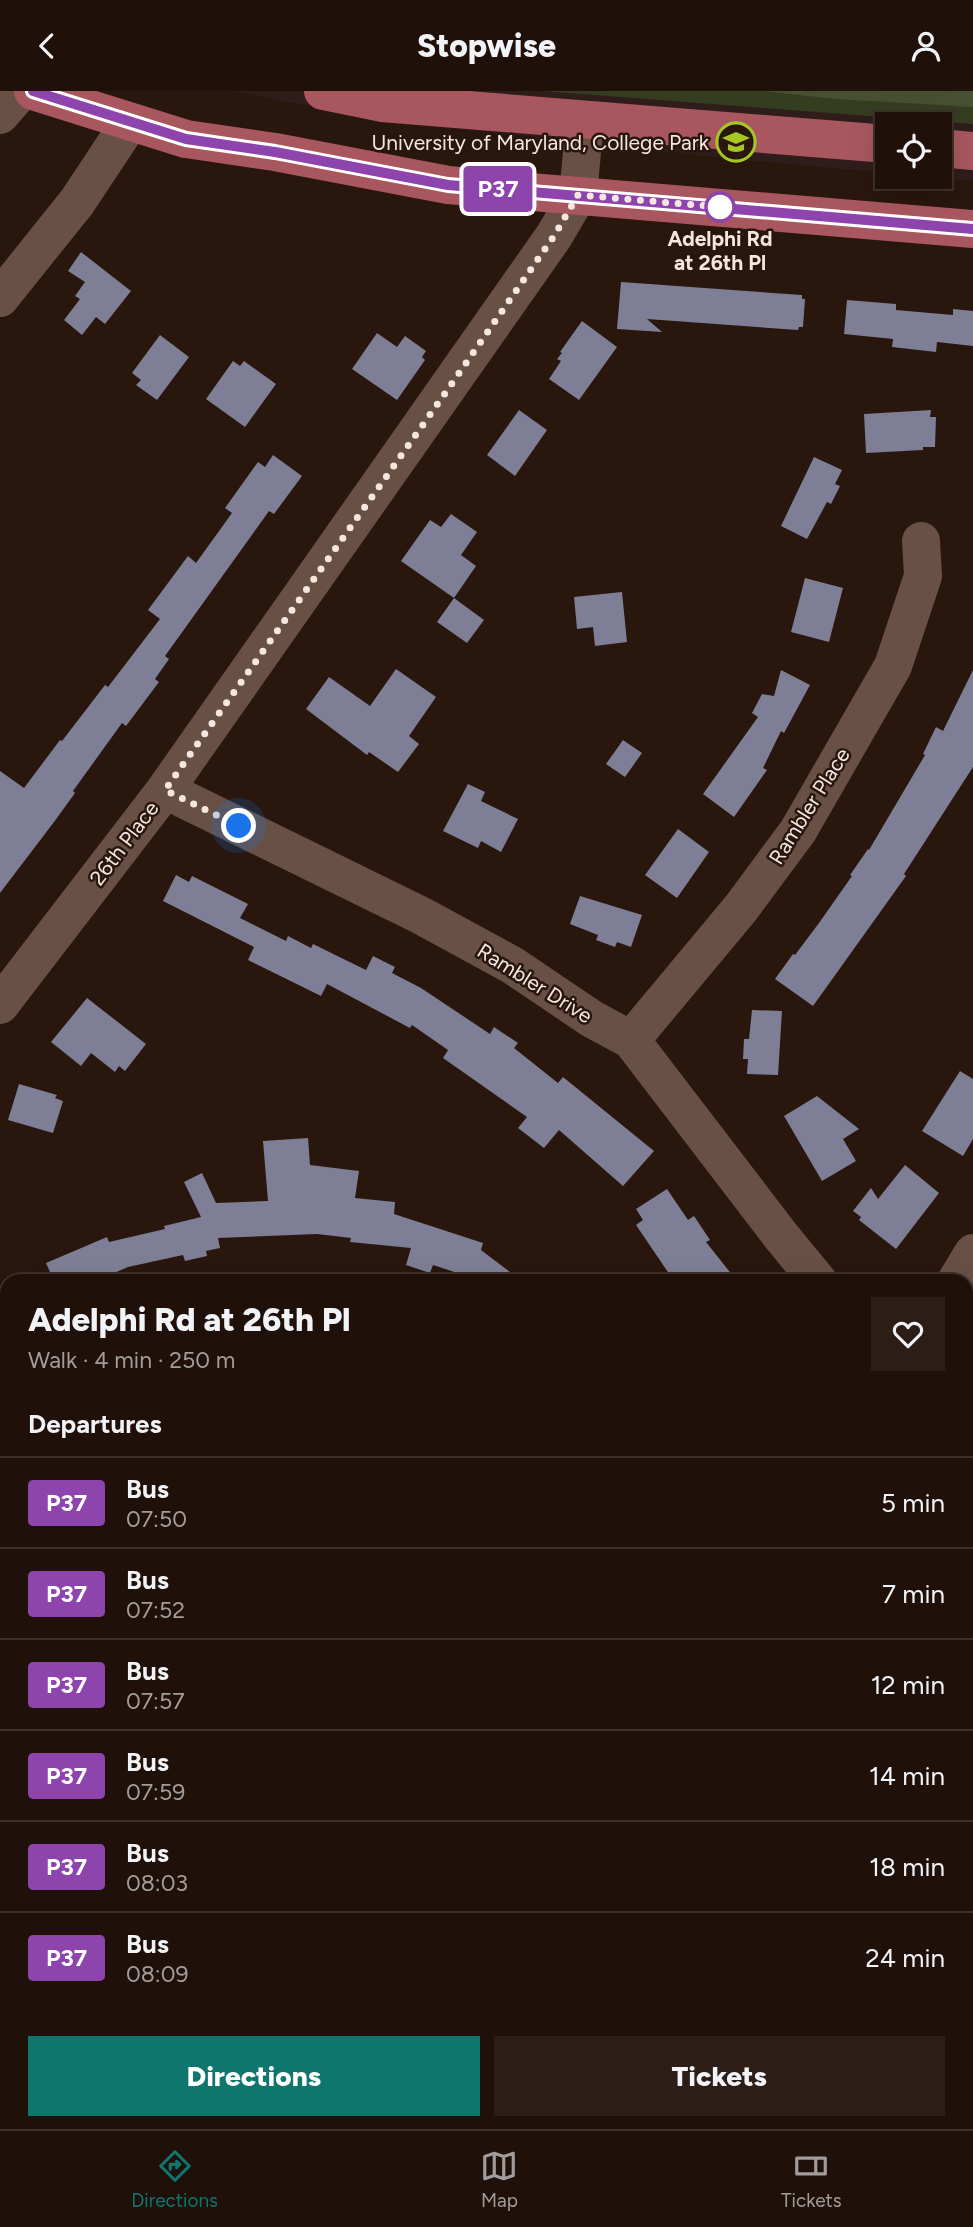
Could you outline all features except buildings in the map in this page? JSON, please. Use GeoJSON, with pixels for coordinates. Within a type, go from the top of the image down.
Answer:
{"type":"FeatureCollection","features":[{"type":"Feature","properties":{"kind":"main road"},"geometry":{"type":"LineString","coordinates":[[33,91],[186,139],[275,152],[448,185],[973,229]]}},
{"type":"Feature","properties":{"kind":"main road"},"geometry":{"type":"LineString","coordinates":[[323,91],[382,103],[875,143]]}},
{"type":"Feature","properties":{"kind":"main road"},"geometry":{"type":"LineString","coordinates":[[952,149],[973,151]]}},
{"type":"Feature","properties":{"kind":"street"},"geometry":{"type":"LineString","coordinates":[[0,115],[21,91]]}},
{"type":"Feature","properties":{"kind":"street"},"geometry":{"type":"LineString","coordinates":[[578,195],[585,120]]}},
{"type":"Feature","properties":{"kind":"street"},"geometry":{"type":"LineString","coordinates":[[0,298],[77,202],[130,122]]}},
{"type":"Feature","properties":{"kind":"street","name":"26th Place"},"geometry":{"type":"LineString","coordinates":[[5,988],[165,790],[446,392],[554,236],[578,195]]}},
{"type":"Feature","properties":{"kind":"street","name":"Rambler Place"},"geometry":{"type":"LineString","coordinates":[[631,1040],[741,908],[798,831],[893,666],[923,576],[921,541]]}},
{"type":"Feature","properties":{"kind":"street","name":"Rambler Drive"},"geometry":{"type":"LineString","coordinates":[[165,790],[422,916],[512,965],[592,1019],[631,1040],[812,1274]]}},
{"type":"Feature","properties":{"kind":"street"},"geometry":{"type":"LineString","coordinates":[[960,1274],[973,1254]]}},
{"type":"Feature","properties":{"kind":"shaded area","name":"University of Maryland, College Park"},"geometry":{"type":"Polygon","coordinates":[[[233,91],[973,91],[973,181],[952,179],[952,112],[875,112],[875,172],[445,127],[345,113],[233,91]]]}},
{"type":"Feature","properties":{"kind":"green space"},"geometry":{"type":"Polygon","coordinates":[[[542,91],[973,91],[973,124],[952,122],[952,112],[875,112],[875,116],[542,91]]]}},
{"type":"Feature","properties":{"kind":"green space"},"geometry":{"type":"Polygon","coordinates":[[[761,91],[973,91],[973,107],[837,99],[761,91]]]}},
{"type":"Feature","properties":{"kind":"bus line","name":"P37"},"geometry":{"type":"LineString","coordinates":[[33,91],[186,139],[275,152],[448,185],[973,229]]}},
{"type":"Feature","properties":{"kind":"place","name":"University of Maryland, College Park"},"geometry":{"type":"Point","coordinates":[736,142]}},
{"type":"Feature","properties":{"kind":"place","name":"Adelphi Rd at 26th Pl"},"geometry":{"type":"Point","coordinates":[720,207]}},
{"type":"Feature","properties":{"kind":"route"},"geometry":{"type":"LineString","coordinates":[[239,826],[165,790],[446,392],[554,236],[578,195],[720,207]]}}]}
